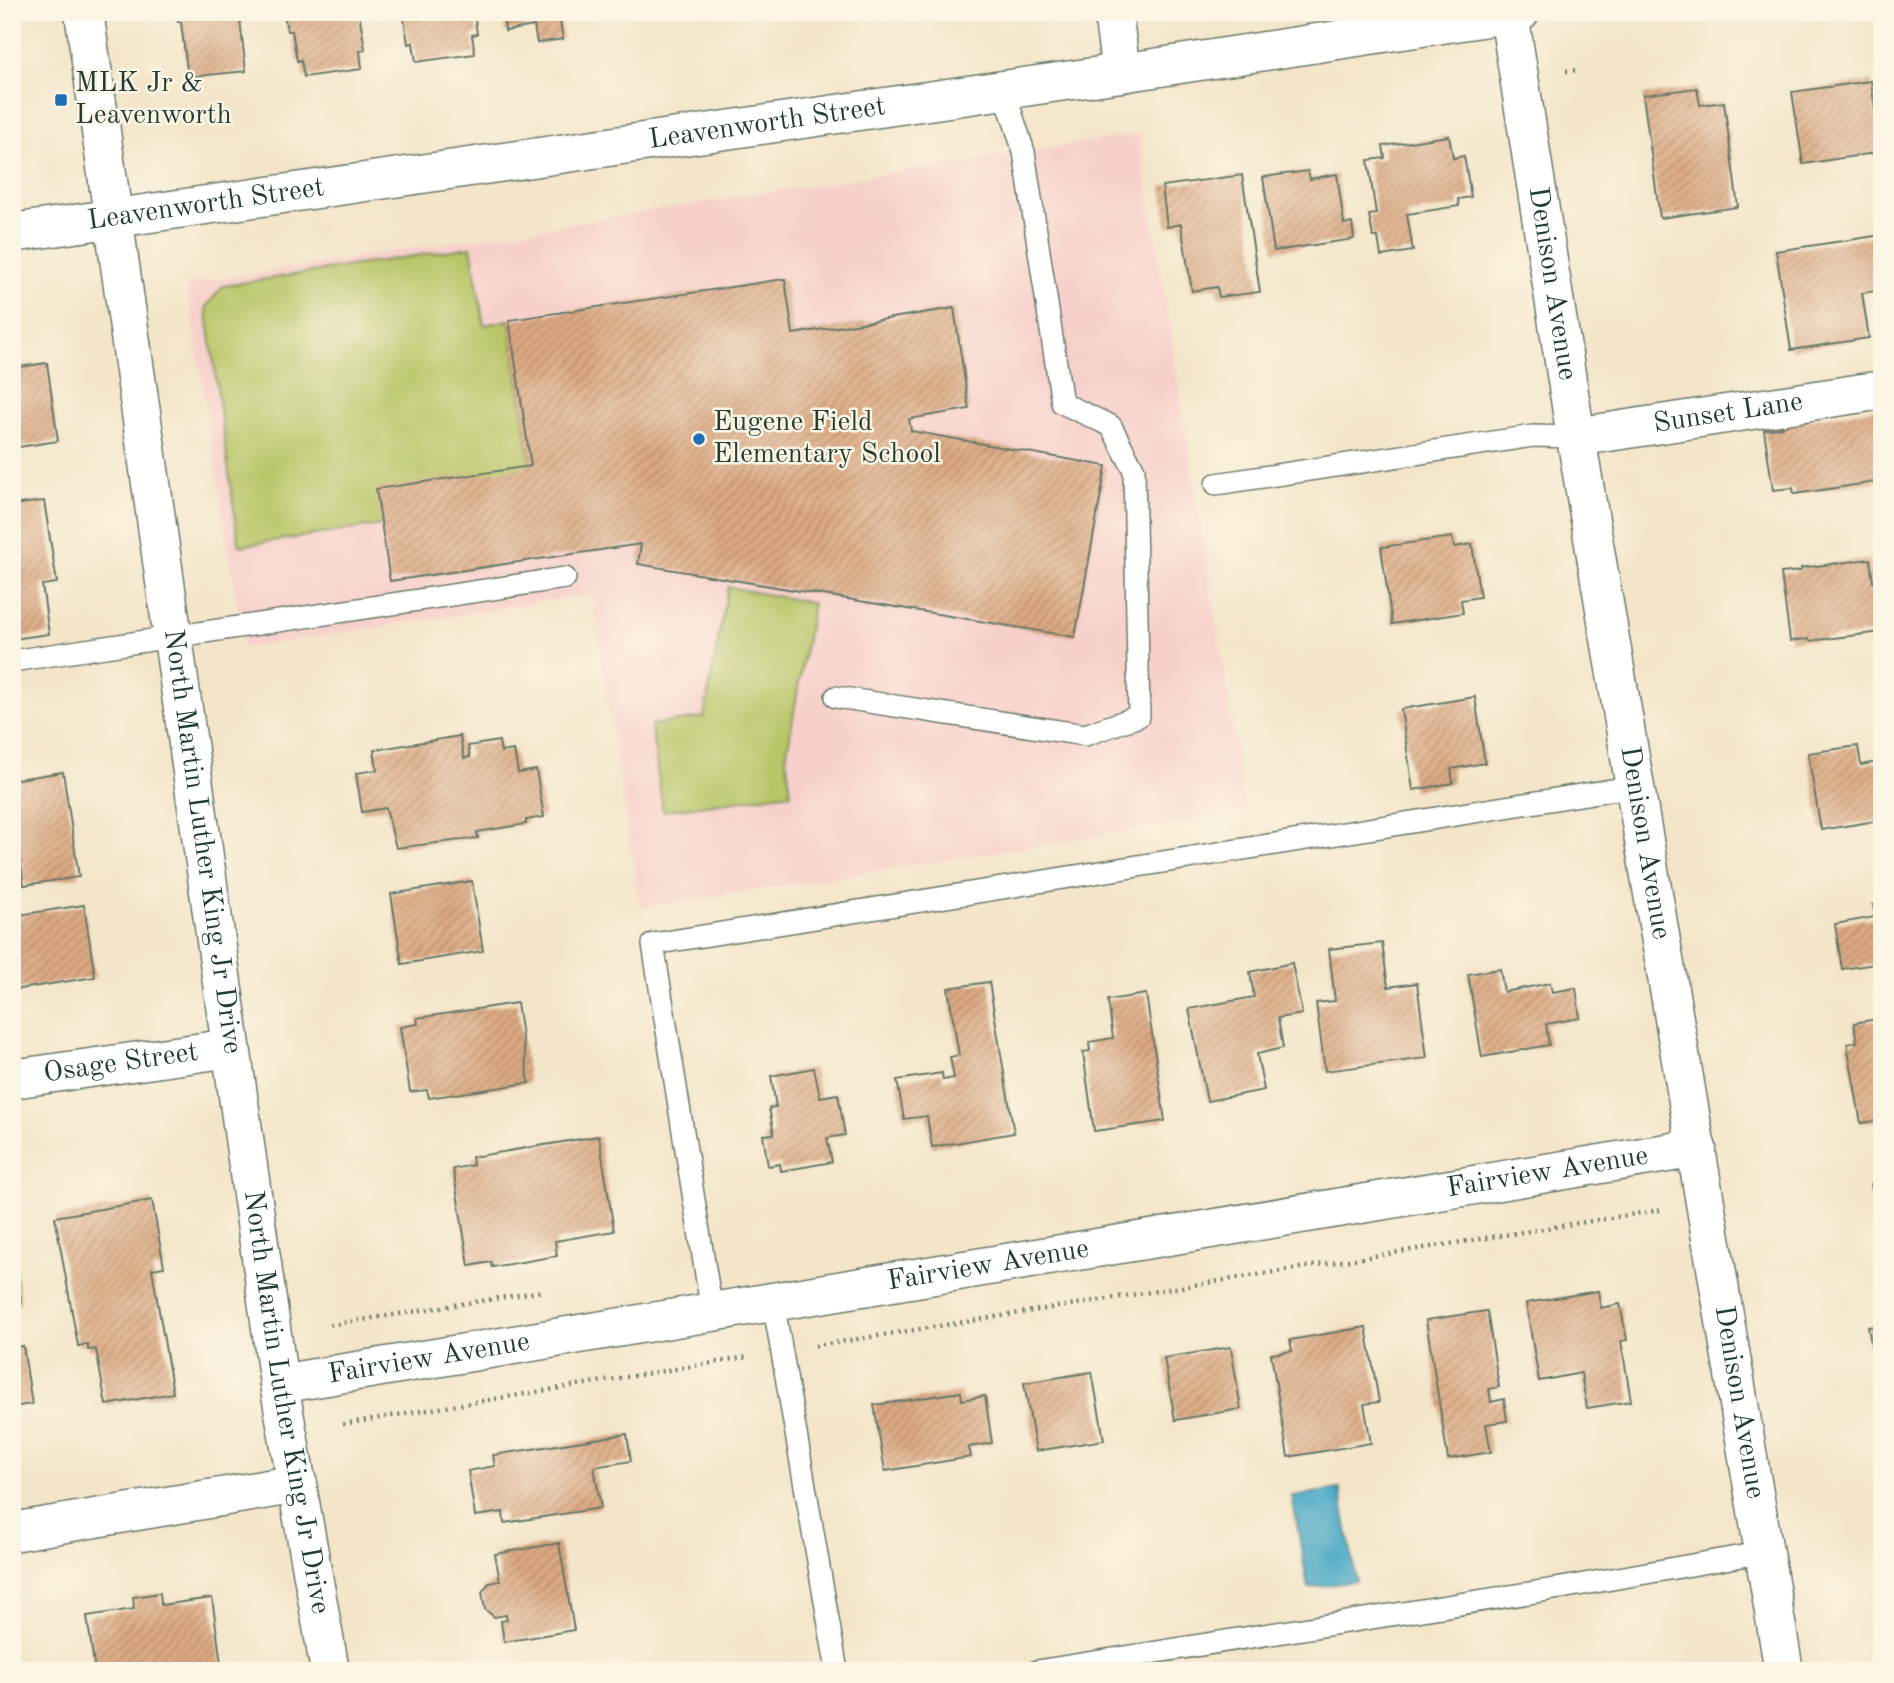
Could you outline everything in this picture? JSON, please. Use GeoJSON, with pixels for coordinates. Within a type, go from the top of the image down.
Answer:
{"type":"FeatureCollection","features":[{"type":"Feature","properties":{"kind":"street","name":"North Martin Luther King Jr Drive"},"geometry":{"type":"LineString","coordinates":[[84,12],[279,1384],[330,1671]]}},
{"type":"Feature","properties":{"kind":"street"},"geometry":{"type":"LineString","coordinates":[[1113,12],[1121,73]]}},
{"type":"Feature","properties":{"kind":"street","name":"Leavenworth Street"},"geometry":{"type":"LineString","coordinates":[[12,233],[1121,73],[1514,13]]}},
{"type":"Feature","properties":{"kind":"street","name":"Denison Avenue"},"geometry":{"type":"LineString","coordinates":[[1514,13],[1576,437],[1784,1671]]}},
{"type":"Feature","properties":{"kind":"street","name":"Sunset Lane"},"geometry":{"type":"LineString","coordinates":[[1576,437],[1882,390]]}},
{"type":"Feature","properties":{"kind":"street","name":"Osage Street"},"geometry":{"type":"LineString","coordinates":[[12,1079],[231,1048]]}},
{"type":"Feature","properties":{"kind":"street","name":"Fairview Avenue"},"geometry":{"type":"LineString","coordinates":[[279,1384],[1697,1147]]}},
{"type":"Feature","properties":{"kind":"street"},"geometry":{"type":"LineString","coordinates":[[12,1532],[298,1483]]}},
{"type":"Feature","properties":{"kind":"lane"},"geometry":{"type":"LineString","coordinates":[[836,697],[1085,735],[1139,716],[1134,470],[1111,426],[1062,403],[1024,152],[1004,90]]}},
{"type":"Feature","properties":{"kind":"lane"},"geometry":{"type":"LineString","coordinates":[[1216,484],[1534,436],[1576,437]]}},
{"type":"Feature","properties":{"kind":"lane"},"geometry":{"type":"LineString","coordinates":[[12,661],[565,578]]}},
{"type":"Feature","properties":{"kind":"lane"},"geometry":{"type":"LineString","coordinates":[[712,1312],[653,944],[1636,786]]}},
{"type":"Feature","properties":{"kind":"lane"},"geometry":{"type":"LineString","coordinates":[[773,1301],[837,1671]]}},
{"type":"Feature","properties":{"kind":"lane"},"geometry":{"type":"LineString","coordinates":[[1037,1671],[1567,1587],[1765,1552]]}},
{"type":"Feature","properties":{"kind":"path"},"geometry":{"type":"LineString","coordinates":[[1566,71],[1579,70]]}},
{"type":"Feature","properties":{"kind":"path"},"geometry":{"type":"LineString","coordinates":[[343,1424],[1706,1203]]}},
{"type":"Feature","properties":{"kind":"shaded area","name":"Eugene Field Elementary School"},"geometry":{"type":"Polygon","coordinates":[[[1139,134],[1246,812],[640,908],[591,594],[244,648],[187,284],[1139,134]]]}},
{"type":"Feature","properties":{"kind":"green space"},"geometry":{"type":"Polygon","coordinates":[[[471,247],[484,325],[509,320],[531,466],[381,525],[239,546],[206,307],[223,286],[471,247]]]}},
{"type":"Feature","properties":{"kind":"green space"},"geometry":{"type":"Polygon","coordinates":[[[728,587],[813,603],[786,758],[791,793],[663,811],[651,725],[704,717],[728,587]]]}},
{"type":"Feature","properties":{"kind":"water"},"geometry":{"type":"Polygon","coordinates":[[[1340,1489],[1356,1581],[1308,1588],[1292,1496],[1340,1489]]]}},
{"type":"Feature","properties":{"kind":"building"},"geometry":{"type":"Polygon","coordinates":[[[176,12],[239,12],[246,71],[188,77],[181,22],[178,22],[176,12]]]}},
{"type":"Feature","properties":{"kind":"building"},"geometry":{"type":"Polygon","coordinates":[[[284,12],[359,12],[365,50],[360,51],[362,69],[304,77],[301,60],[297,61],[292,31],[287,31],[284,12]]]}},
{"type":"Feature","properties":{"kind":"building"},"geometry":{"type":"Polygon","coordinates":[[[403,12],[474,12],[477,34],[472,35],[475,54],[416,62],[413,43],[408,44],[403,12]]]}},
{"type":"Feature","properties":{"kind":"building"},"geometry":{"type":"Polygon","coordinates":[[[503,12],[578,12],[579,18],[560,21],[563,39],[537,43],[534,26],[505,31],[503,12]]]}},
{"type":"Feature","properties":{"kind":"building"},"geometry":{"type":"Polygon","coordinates":[[[1871,81],[1881,152],[1803,164],[1792,92],[1871,81]]]}},
{"type":"Feature","properties":{"kind":"building"},"geometry":{"type":"Polygon","coordinates":[[[1697,88],[1700,105],[1724,102],[1738,207],[1660,218],[1643,95],[1697,88]]]}},
{"type":"Feature","properties":{"kind":"building"},"geometry":{"type":"Polygon","coordinates":[[[1449,136],[1453,158],[1464,156],[1471,197],[1458,199],[1459,206],[1407,214],[1413,251],[1381,256],[1378,237],[1373,237],[1369,215],[1376,214],[1368,160],[1385,158],[1383,146],[1449,136]]]}},
{"type":"Feature","properties":{"kind":"building"},"geometry":{"type":"Polygon","coordinates":[[[1308,171],[1310,179],[1337,174],[1344,224],[1352,223],[1354,239],[1274,251],[1263,177],[1308,171]]]}},
{"type":"Feature","properties":{"kind":"building"},"geometry":{"type":"Polygon","coordinates":[[[1242,175],[1260,292],[1219,297],[1217,287],[1192,291],[1181,224],[1167,227],[1162,186],[1242,175]]]}},
{"type":"Feature","properties":{"kind":"building"},"geometry":{"type":"Polygon","coordinates":[[[1882,235],[1882,290],[1862,293],[1869,338],[1791,350],[1776,251],[1882,235]]]}},
{"type":"Feature","properties":{"kind":"building"},"geometry":{"type":"Polygon","coordinates":[[[785,279],[793,334],[954,308],[969,409],[909,419],[911,431],[1106,466],[1075,637],[638,564],[641,544],[390,581],[376,489],[531,466],[509,320],[785,279]]]}},
{"type":"Feature","properties":{"kind":"building"},"geometry":{"type":"Polygon","coordinates":[[[47,363],[58,441],[12,448],[12,368],[47,363]]]}},
{"type":"Feature","properties":{"kind":"building"},"geometry":{"type":"Polygon","coordinates":[[[1882,408],[1882,481],[1794,494],[1793,488],[1773,490],[1764,430],[1783,427],[1783,423],[1882,408]]]}},
{"type":"Feature","properties":{"kind":"building"},"geometry":{"type":"Polygon","coordinates":[[[44,501],[57,583],[42,585],[49,634],[12,639],[12,505],[44,501]]]}},
{"type":"Feature","properties":{"kind":"building"},"geometry":{"type":"Polygon","coordinates":[[[1452,537],[1454,547],[1472,544],[1480,597],[1461,600],[1463,613],[1392,624],[1381,547],[1452,537]]]}},
{"type":"Feature","properties":{"kind":"building"},"geometry":{"type":"Polygon","coordinates":[[[1870,559],[1873,582],[1882,581],[1881,632],[1790,641],[1781,573],[1870,559]]]}},
{"type":"Feature","properties":{"kind":"building"},"geometry":{"type":"Polygon","coordinates":[[[1475,697],[1485,763],[1451,769],[1453,783],[1413,790],[1401,709],[1475,697]]]}},
{"type":"Feature","properties":{"kind":"building"},"geometry":{"type":"Polygon","coordinates":[[[460,736],[464,758],[470,757],[468,746],[499,741],[501,752],[514,750],[518,773],[536,770],[544,817],[526,820],[526,824],[477,832],[478,838],[396,848],[386,808],[362,812],[356,773],[377,770],[374,750],[460,736]]]}},
{"type":"Feature","properties":{"kind":"building"},"geometry":{"type":"Polygon","coordinates":[[[1858,746],[1861,765],[1882,761],[1882,820],[1821,830],[1808,753],[1858,746]]]}},
{"type":"Feature","properties":{"kind":"building"},"geometry":{"type":"Polygon","coordinates":[[[63,772],[79,877],[24,885],[12,809],[12,780],[63,772]]]}},
{"type":"Feature","properties":{"kind":"building"},"geometry":{"type":"Polygon","coordinates":[[[472,881],[483,951],[402,964],[391,894],[472,881]]]}},
{"type":"Feature","properties":{"kind":"building"},"geometry":{"type":"Polygon","coordinates":[[[1882,904],[1882,963],[1842,969],[1835,924],[1875,917],[1873,905],[1882,904]]]}},
{"type":"Feature","properties":{"kind":"building"},"geometry":{"type":"Polygon","coordinates":[[[84,905],[95,977],[13,990],[12,916],[84,905]]]}},
{"type":"Feature","properties":{"kind":"building"},"geometry":{"type":"Polygon","coordinates":[[[1382,943],[1388,987],[1417,983],[1427,1058],[1325,1071],[1316,1003],[1335,1001],[1329,949],[1382,943]]]}},
{"type":"Feature","properties":{"kind":"building"},"geometry":{"type":"Polygon","coordinates":[[[1292,963],[1302,1014],[1278,1018],[1283,1048],[1257,1054],[1264,1090],[1207,1101],[1189,1009],[1254,997],[1250,972],[1292,963]]]}},
{"type":"Feature","properties":{"kind":"building"},"geometry":{"type":"Polygon","coordinates":[[[1500,969],[1504,992],[1550,983],[1552,992],[1576,988],[1580,1018],[1546,1024],[1549,1045],[1482,1057],[1468,974],[1500,969]]]}},
{"type":"Feature","properties":{"kind":"building"},"geometry":{"type":"Polygon","coordinates":[[[989,982],[1014,1133],[932,1147],[927,1116],[904,1119],[897,1080],[942,1073],[943,1080],[954,1078],[950,1057],[959,1055],[948,988],[989,982]]]}},
{"type":"Feature","properties":{"kind":"building"},"geometry":{"type":"Polygon","coordinates":[[[1146,994],[1165,1121],[1094,1131],[1083,1052],[1090,1051],[1089,1042],[1113,1038],[1108,1000],[1146,994]]]}},
{"type":"Feature","properties":{"kind":"building"},"geometry":{"type":"Polygon","coordinates":[[[517,1003],[529,1083],[429,1098],[427,1090],[410,1092],[400,1027],[418,1024],[417,1018],[517,1003]]]}},
{"type":"Feature","properties":{"kind":"building"},"geometry":{"type":"Polygon","coordinates":[[[1882,1018],[1882,1120],[1861,1123],[1847,1044],[1857,1042],[1854,1023],[1882,1018]]]}},
{"type":"Feature","properties":{"kind":"building"},"geometry":{"type":"Polygon","coordinates":[[[814,1068],[820,1097],[838,1094],[845,1135],[827,1138],[832,1162],[781,1171],[780,1164],[768,1166],[763,1135],[774,1134],[769,1108],[776,1107],[771,1076],[814,1068]]]}},
{"type":"Feature","properties":{"kind":"building"},"geometry":{"type":"Polygon","coordinates":[[[599,1136],[614,1231],[555,1241],[557,1256],[492,1267],[491,1262],[469,1266],[453,1169],[473,1165],[472,1157],[599,1136]]]}},
{"type":"Feature","properties":{"kind":"building"},"geometry":{"type":"Polygon","coordinates":[[[1882,1182],[1882,1234],[1880,1234],[1871,1184],[1882,1182]]]}},
{"type":"Feature","properties":{"kind":"building"},"geometry":{"type":"Polygon","coordinates":[[[152,1200],[164,1267],[152,1269],[173,1393],[106,1405],[96,1349],[88,1350],[88,1344],[78,1346],[55,1217],[152,1200]]]}},
{"type":"Feature","properties":{"kind":"building"},"geometry":{"type":"Polygon","coordinates":[[[12,1259],[15,1259],[21,1303],[12,1304],[12,1259]]]}},
{"type":"Feature","properties":{"kind":"building"},"geometry":{"type":"Polygon","coordinates":[[[1598,1291],[1601,1308],[1620,1304],[1627,1340],[1621,1341],[1631,1401],[1587,1408],[1581,1373],[1539,1381],[1526,1303],[1598,1291]]]}},
{"type":"Feature","properties":{"kind":"building"},"geometry":{"type":"Polygon","coordinates":[[[1487,1311],[1499,1387],[1489,1389],[1491,1402],[1504,1399],[1507,1421],[1486,1424],[1491,1452],[1448,1459],[1426,1320],[1487,1311]]]}},
{"type":"Feature","properties":{"kind":"building"},"geometry":{"type":"Polygon","coordinates":[[[1882,1325],[1882,1395],[1880,1395],[1868,1327],[1882,1325]]]}},
{"type":"Feature","properties":{"kind":"building"},"geometry":{"type":"Polygon","coordinates":[[[1366,1327],[1379,1402],[1364,1404],[1371,1443],[1288,1457],[1271,1354],[1292,1351],[1290,1340],[1366,1327]]]}},
{"type":"Feature","properties":{"kind":"building"},"geometry":{"type":"Polygon","coordinates":[[[23,1346],[32,1404],[12,1407],[12,1348],[23,1346]]]}},
{"type":"Feature","properties":{"kind":"building"},"geometry":{"type":"Polygon","coordinates":[[[1231,1347],[1241,1409],[1175,1420],[1164,1358],[1231,1347]]]}},
{"type":"Feature","properties":{"kind":"building"},"geometry":{"type":"Polygon","coordinates":[[[1092,1372],[1104,1440],[1036,1451],[1024,1383],[1092,1372]]]}},
{"type":"Feature","properties":{"kind":"building"},"geometry":{"type":"Polygon","coordinates":[[[961,1392],[962,1400],[985,1396],[992,1443],[969,1447],[971,1457],[885,1471],[874,1405],[961,1392]]]}},
{"type":"Feature","properties":{"kind":"building"},"geometry":{"type":"Polygon","coordinates":[[[627,1434],[631,1461],[594,1467],[601,1508],[504,1523],[503,1512],[475,1516],[468,1471],[495,1466],[493,1455],[627,1434]]]}},
{"type":"Feature","properties":{"kind":"building"},"geometry":{"type":"Polygon","coordinates":[[[559,1543],[574,1630],[504,1642],[501,1621],[507,1620],[506,1615],[494,1617],[485,1609],[482,1592],[489,1583],[500,1581],[495,1554],[559,1543]]]}},
{"type":"Feature","properties":{"kind":"building"},"geometry":{"type":"Polygon","coordinates":[[[160,1593],[161,1605],[212,1598],[222,1671],[95,1671],[87,1616],[134,1609],[133,1597],[160,1593]]]}},
{"type":"Feature","properties":{"kind":"place","name":"MLK Jr & Leavenworth"},"geometry":{"type":"Point","coordinates":[61,100]}},
{"type":"Feature","properties":{"kind":"place","name":"Eugene Field Elementary School"},"geometry":{"type":"Point","coordinates":[699,439]}}]}
